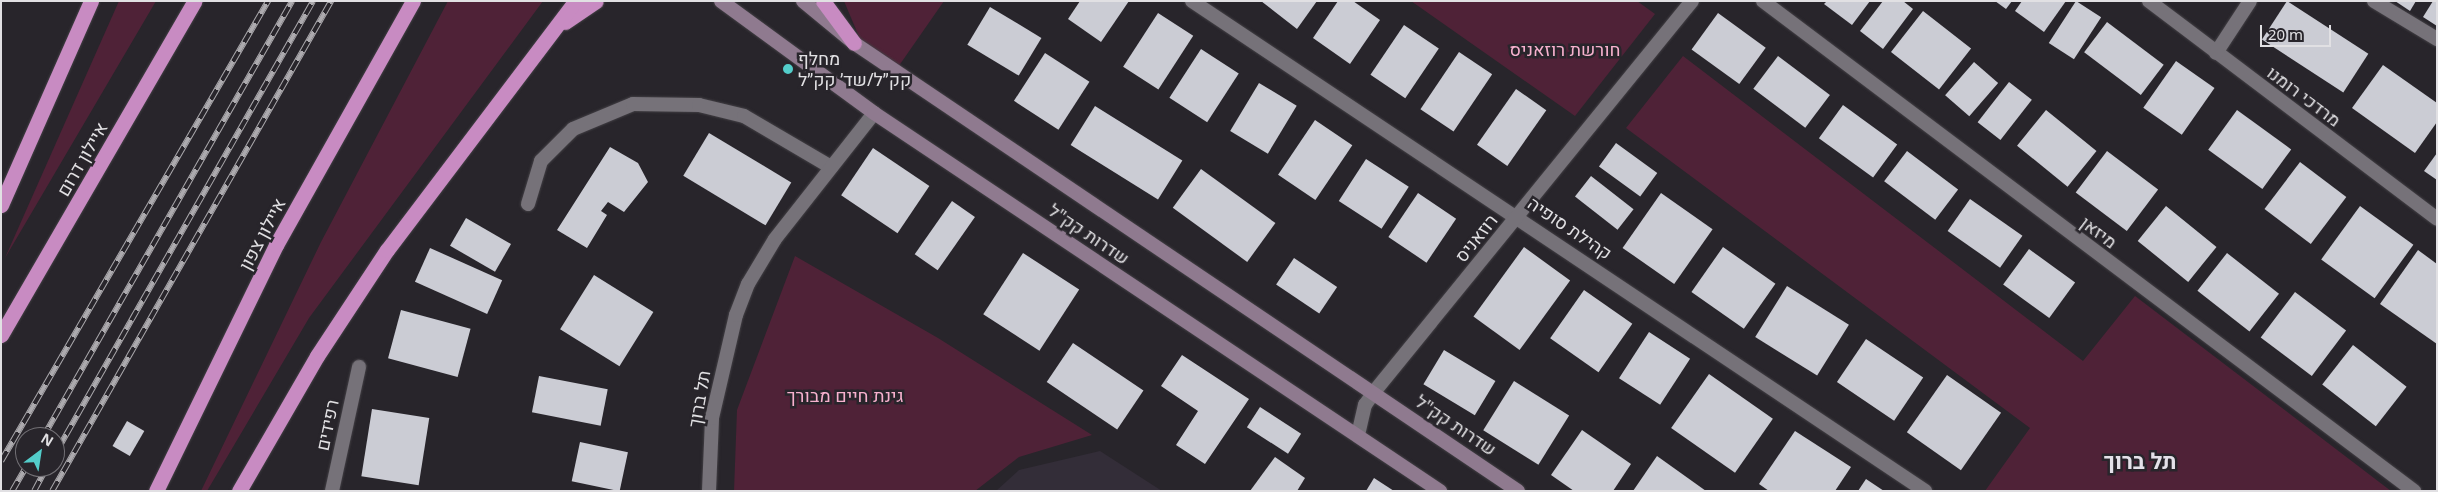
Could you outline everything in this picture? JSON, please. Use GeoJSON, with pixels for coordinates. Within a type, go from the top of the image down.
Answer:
{"type":"FeatureCollection","features":[{"type":"Feature","properties":{"kind":"highway"},"geometry":{"type":"LineString","coordinates":[[1,205],[92,1]]}},
{"type":"Feature","properties":{"kind":"highway","name":"איילון דרום"},"geometry":{"type":"LineString","coordinates":[[1,335],[195,1]]}},
{"type":"Feature","properties":{"kind":"highway","name":"איילון צפון"},"geometry":{"type":"LineString","coordinates":[[156,491],[276,245],[413,1]]}},
{"type":"Feature","properties":{"kind":"highway"},"geometry":{"type":"LineString","coordinates":[[239,491],[317,356],[387,250],[575,1]]}},
{"type":"Feature","properties":{"kind":"highway"},"geometry":{"type":"LineString","coordinates":[[551,31],[596,1]]}},
{"type":"Feature","properties":{"kind":"highway"},"geometry":{"type":"LineString","coordinates":[[823,1],[854,43]]}},
{"type":"Feature","properties":{"kind":"main road","name":"שדרות קק\"ל"},"geometry":{"type":"LineString","coordinates":[[721,1],[874,113],[1440,491]]}},
{"type":"Feature","properties":{"kind":"main road","name":"שדרות קק\"ל"},"geometry":{"type":"LineString","coordinates":[[803,1],[854,43],[1374,392],[1518,491]]}},
{"type":"Feature","properties":{"kind":"street","name":"קהילת סופיה"},"geometry":{"type":"LineString","coordinates":[[1192,1],[1519,216],[1925,491]]}},
{"type":"Feature","properties":{"kind":"street","name":"רוזאניס"},"geometry":{"type":"LineString","coordinates":[[1358,435],[1365,405],[1374,392],[1692,1]]}},
{"type":"Feature","properties":{"kind":"street","name":"מיזאן"},"geometry":{"type":"LineString","coordinates":[[1763,1],[2414,491]]}},
{"type":"Feature","properties":{"kind":"street","name":"מרדכי רומנו"},"geometry":{"type":"LineString","coordinates":[[2149,1],[2437,219]]}},
{"type":"Feature","properties":{"kind":"street"},"geometry":{"type":"LineString","coordinates":[[2216,53],[2250,1]]}},
{"type":"Feature","properties":{"kind":"street"},"geometry":{"type":"LineString","coordinates":[[2374,1],[2437,40]]}},
{"type":"Feature","properties":{"kind":"street"},"geometry":{"type":"LineString","coordinates":[[528,204],[541,161],[573,130],[633,104],[699,105],[744,116],[831,167]]}},
{"type":"Feature","properties":{"kind":"street","name":"תל ברוך"},"geometry":{"type":"LineString","coordinates":[[709,491],[712,418],[736,315],[774,239],[874,113]]}},
{"type":"Feature","properties":{"kind":"street","name":"רפידים"},"geometry":{"type":"LineString","coordinates":[[332,491],[359,367]]}},
{"type":"Feature","properties":{"kind":"shaded area"},"geometry":{"type":"Polygon","coordinates":[[[1100,451],[1162,491],[996,491],[1019,470],[1100,451]]]}},
{"type":"Feature","properties":{"kind":"green space"},"geometry":{"type":"Polygon","coordinates":[[[119,1],[156,1],[5,258],[119,1]]]}},
{"type":"Feature","properties":{"kind":"green space"},"geometry":{"type":"Polygon","coordinates":[[[448,1],[543,1],[309,318],[207,491],[201,491],[321,242],[448,1]]]}},
{"type":"Feature","properties":{"kind":"green space"},"geometry":{"type":"Polygon","coordinates":[[[844,1],[944,1],[896,70],[860,39],[844,1]]]}},
{"type":"Feature","properties":{"kind":"green space","name":"חורשת רוזאניס"},"geometry":{"type":"Polygon","coordinates":[[[1411,1],[1637,1],[1655,14],[1575,116],[1411,1]]]}},
{"type":"Feature","properties":{"kind":"green space"},"geometry":{"type":"Polygon","coordinates":[[[1683,56],[2083,361],[2135,296],[2391,491],[1985,491],[2030,428],[1626,128],[1683,56]]]}},
{"type":"Feature","properties":{"kind":"green space","name":"גינת חיים מבורך"},"geometry":{"type":"Polygon","coordinates":[[[795,256],[938,338],[1092,435],[1019,457],[975,491],[734,491],[737,410],[795,256]]]}},
{"type":"Feature","properties":{"kind":"building"},"geometry":{"type":"Polygon","coordinates":[[[1080,1],[1129,1],[1101,42],[1068,19],[1080,1]]]}},
{"type":"Feature","properties":{"kind":"building"},"geometry":{"type":"Polygon","coordinates":[[[1261,1],[1317,1],[1297,29],[1261,1]]]}},
{"type":"Feature","properties":{"kind":"building"},"geometry":{"type":"Polygon","coordinates":[[[1338,1],[1353,1],[1380,20],[1350,64],[1313,38],[1338,1]]]}},
{"type":"Feature","properties":{"kind":"building"},"geometry":{"type":"Polygon","coordinates":[[[1827,1],[1870,1],[1852,25],[1824,4],[1827,1]]]}},
{"type":"Feature","properties":{"kind":"building"},"geometry":{"type":"Polygon","coordinates":[[[1883,1],[1903,1],[1913,9],[1883,49],[1860,31],[1883,1]]]}},
{"type":"Feature","properties":{"kind":"building"},"geometry":{"type":"Polygon","coordinates":[[[1995,1],[2012,1],[2006,9],[1995,1]]]}},
{"type":"Feature","properties":{"kind":"building"},"geometry":{"type":"Polygon","coordinates":[[[2022,1],[2066,1],[2044,32],[2015,11],[2022,1]]]}},
{"type":"Feature","properties":{"kind":"building"},"geometry":{"type":"Polygon","coordinates":[[[2076,1],[2101,17],[2074,59],[2049,43],[2076,1]]]}},
{"type":"Feature","properties":{"kind":"building"},"geometry":{"type":"Polygon","coordinates":[[[2287,1],[2368,54],[2343,92],[2262,40],[2287,1]]]}},
{"type":"Feature","properties":{"kind":"building"},"geometry":{"type":"Polygon","coordinates":[[[2395,1],[2416,1],[2410,11],[2395,1]]]}},
{"type":"Feature","properties":{"kind":"building"},"geometry":{"type":"Polygon","coordinates":[[[2433,1],[2437,1],[2437,26],[2423,17],[2433,1]]]}},
{"type":"Feature","properties":{"kind":"building"},"geometry":{"type":"Polygon","coordinates":[[[990,7],[1041,38],[1019,76],[967,45],[990,7]]]}},
{"type":"Feature","properties":{"kind":"building"},"geometry":{"type":"Polygon","coordinates":[[[1923,11],[1971,49],[1939,90],[1891,52],[1923,11]]]}},
{"type":"Feature","properties":{"kind":"building"},"geometry":{"type":"Polygon","coordinates":[[[1158,13],[1193,36],[1158,90],[1123,67],[1158,13]]]}},
{"type":"Feature","properties":{"kind":"building"},"geometry":{"type":"Polygon","coordinates":[[[1718,13],[1766,48],[1739,84],[1692,49],[1718,13]]]}},
{"type":"Feature","properties":{"kind":"building"},"geometry":{"type":"Polygon","coordinates":[[[2107,22],[2164,65],[2141,95],[2084,52],[2107,22]]]}},
{"type":"Feature","properties":{"kind":"building"},"geometry":{"type":"Polygon","coordinates":[[[1404,25],[1439,48],[1405,98],[1370,75],[1404,25]]]}},
{"type":"Feature","properties":{"kind":"building"},"geometry":{"type":"Polygon","coordinates":[[[1201,49],[1239,74],[1207,122],[1169,98],[1201,49]]]}},
{"type":"Feature","properties":{"kind":"building"},"geometry":{"type":"Polygon","coordinates":[[[1459,52],[1492,74],[1454,132],[1420,109],[1459,52]]]}},
{"type":"Feature","properties":{"kind":"building"},"geometry":{"type":"Polygon","coordinates":[[[1045,53],[1089,82],[1058,130],[1014,101],[1045,53]]]}},
{"type":"Feature","properties":{"kind":"building"},"geometry":{"type":"Polygon","coordinates":[[[1778,56],[1830,95],[1805,128],[1753,89],[1778,56]]]}},
{"type":"Feature","properties":{"kind":"building"},"geometry":{"type":"Polygon","coordinates":[[[2176,61],[2215,88],[2182,135],[2143,108],[2176,61]]]}},
{"type":"Feature","properties":{"kind":"building"},"geometry":{"type":"Polygon","coordinates":[[[1974,62],[1998,83],[1969,116],[1945,95],[1974,62]]]}},
{"type":"Feature","properties":{"kind":"building"},"geometry":{"type":"Polygon","coordinates":[[[2383,65],[2437,103],[2437,122],[2415,153],[2352,108],[2383,65]]]}},
{"type":"Feature","properties":{"kind":"building"},"geometry":{"type":"Polygon","coordinates":[[[2009,82],[2032,100],[2000,140],[1978,122],[2009,82]]]}},
{"type":"Feature","properties":{"kind":"building"},"geometry":{"type":"Polygon","coordinates":[[[1259,83],[1297,106],[1268,154],[1230,131],[1259,83]]]}},
{"type":"Feature","properties":{"kind":"building"},"geometry":{"type":"Polygon","coordinates":[[[1516,89],[1546,110],[1507,166],[1477,145],[1516,89]]]}},
{"type":"Feature","properties":{"kind":"building"},"geometry":{"type":"Polygon","coordinates":[[[1843,105],[1897,144],[1873,178],[1819,138],[1843,105]]]}},
{"type":"Feature","properties":{"kind":"building"},"geometry":{"type":"Polygon","coordinates":[[[1095,106],[1182,161],[1158,200],[1071,145],[1095,106]]]}},
{"type":"Feature","properties":{"kind":"building"},"geometry":{"type":"Polygon","coordinates":[[[2046,110],[2097,151],[2068,187],[2017,146],[2046,110]]]}},
{"type":"Feature","properties":{"kind":"building"},"geometry":{"type":"Polygon","coordinates":[[[2237,110],[2291,149],[2262,189],[2208,150],[2237,110]]]}},
{"type":"Feature","properties":{"kind":"building"},"geometry":{"type":"Polygon","coordinates":[[[1315,120],[1352,145],[1315,200],[1278,175],[1315,120]]]}},
{"type":"Feature","properties":{"kind":"building"},"geometry":{"type":"Polygon","coordinates":[[[709,133],[791,182],[766,225],[683,176],[709,133]]]}},
{"type":"Feature","properties":{"kind":"building"},"geometry":{"type":"Polygon","coordinates":[[[1616,143],[1657,173],[1640,196],[1599,166],[1616,143]]]}},
{"type":"Feature","properties":{"kind":"building"},"geometry":{"type":"Polygon","coordinates":[[[610,147],[638,163],[648,182],[624,212],[608,202],[601,211],[607,215],[587,248],[557,230],[610,147]]]}},
{"type":"Feature","properties":{"kind":"building"},"geometry":{"type":"Polygon","coordinates":[[[873,148],[929,186],[898,233],[841,195],[873,148]]]}},
{"type":"Feature","properties":{"kind":"building"},"geometry":{"type":"Polygon","coordinates":[[[1907,151],[1958,190],[1935,220],[1884,181],[1907,151]]]}},
{"type":"Feature","properties":{"kind":"building"},"geometry":{"type":"Polygon","coordinates":[[[2107,151],[2158,190],[2127,231],[2076,193],[2107,151]]]}},
{"type":"Feature","properties":{"kind":"building"},"geometry":{"type":"Polygon","coordinates":[[[2437,153],[2437,180],[2424,171],[2437,153]]]}},
{"type":"Feature","properties":{"kind":"building"},"geometry":{"type":"Polygon","coordinates":[[[1366,159],[1409,187],[1382,229],[1339,201],[1366,159]]]}},
{"type":"Feature","properties":{"kind":"building"},"geometry":{"type":"Polygon","coordinates":[[[2300,162],[2346,197],[2311,244],[2264,209],[2300,162]]]}},
{"type":"Feature","properties":{"kind":"building"},"geometry":{"type":"Polygon","coordinates":[[[1201,169],[1275,223],[1247,262],[1173,208],[1201,169]]]}},
{"type":"Feature","properties":{"kind":"building"},"geometry":{"type":"Polygon","coordinates":[[[1591,176],[1634,209],[1618,230],[1575,196],[1591,176]]]}},
{"type":"Feature","properties":{"kind":"building"},"geometry":{"type":"Polygon","coordinates":[[[1418,193],[1456,219],[1426,263],[1388,237],[1418,193]]]}},
{"type":"Feature","properties":{"kind":"building"},"geometry":{"type":"Polygon","coordinates":[[[1661,193],[1713,229],[1674,284],[1623,248],[1661,193]]]}},
{"type":"Feature","properties":{"kind":"building"},"geometry":{"type":"Polygon","coordinates":[[[1970,199],[2022,236],[2000,268],[1948,231],[1970,199]]]}},
{"type":"Feature","properties":{"kind":"building"},"geometry":{"type":"Polygon","coordinates":[[[952,201],[975,217],[938,270],[915,254],[952,201]]]}},
{"type":"Feature","properties":{"kind":"building"},"geometry":{"type":"Polygon","coordinates":[[[2166,206],[2217,247],[2188,282],[2138,241],[2166,206]]]}},
{"type":"Feature","properties":{"kind":"building"},"geometry":{"type":"Polygon","coordinates":[[[2360,206],[2413,245],[2375,298],[2321,259],[2360,206]]]}},
{"type":"Feature","properties":{"kind":"building"},"geometry":{"type":"Polygon","coordinates":[[[466,218],[511,244],[495,272],[450,246],[466,218]]]}},
{"type":"Feature","properties":{"kind":"building"},"geometry":{"type":"Polygon","coordinates":[[[1524,247],[1570,281],[1520,350],[1473,317],[1524,247]]]}},
{"type":"Feature","properties":{"kind":"building"},"geometry":{"type":"Polygon","coordinates":[[[1723,247],[1775,284],[1744,329],[1691,292],[1723,247]]]}},
{"type":"Feature","properties":{"kind":"building"},"geometry":{"type":"Polygon","coordinates":[[[430,248],[502,280],[487,314],[415,282],[430,248]]]}},
{"type":"Feature","properties":{"kind":"building"},"geometry":{"type":"Polygon","coordinates":[[[2029,249],[2075,283],[2049,318],[2003,285],[2029,249]]]}},
{"type":"Feature","properties":{"kind":"building"},"geometry":{"type":"Polygon","coordinates":[[[2418,250],[2437,264],[2437,344],[2380,304],[2418,250]]]}},
{"type":"Feature","properties":{"kind":"building"},"geometry":{"type":"Polygon","coordinates":[[[1023,253],[1079,289],[1039,351],[983,314],[1023,253]]]}},
{"type":"Feature","properties":{"kind":"building"},"geometry":{"type":"Polygon","coordinates":[[[2227,253],[2279,294],[2249,331],[2197,291],[2227,253]]]}},
{"type":"Feature","properties":{"kind":"building"},"geometry":{"type":"Polygon","coordinates":[[[1294,258],[1337,287],[1319,314],[1276,285],[1294,258]]]}},
{"type":"Feature","properties":{"kind":"building"},"geometry":{"type":"Polygon","coordinates":[[[594,275],[653,312],[619,366],[560,329],[594,275]]]}},
{"type":"Feature","properties":{"kind":"building"},"geometry":{"type":"Polygon","coordinates":[[[1787,286],[1849,325],[1817,376],[1755,337],[1787,286]]]}},
{"type":"Feature","properties":{"kind":"building"},"geometry":{"type":"Polygon","coordinates":[[[1584,290],[1632,324],[1598,372],[1550,338],[1584,290]]]}},
{"type":"Feature","properties":{"kind":"building"},"geometry":{"type":"Polygon","coordinates":[[[2295,292],[2346,331],[2312,376],[2261,338],[2295,292]]]}},
{"type":"Feature","properties":{"kind":"building"},"geometry":{"type":"Polygon","coordinates":[[[401,310],[471,329],[458,377],[388,358],[401,310]]]}},
{"type":"Feature","properties":{"kind":"building"},"geometry":{"type":"Polygon","coordinates":[[[1649,332],[1690,359],[1660,405],[1619,378],[1649,332]]]}},
{"type":"Feature","properties":{"kind":"building"},"geometry":{"type":"Polygon","coordinates":[[[1866,339],[1923,378],[1894,421],[1837,382],[1866,339]]]}},
{"type":"Feature","properties":{"kind":"building"},"geometry":{"type":"Polygon","coordinates":[[[1073,343],[1143,391],[1117,429],[1047,382],[1073,343]]]}},
{"type":"Feature","properties":{"kind":"building"},"geometry":{"type":"Polygon","coordinates":[[[2353,345],[2407,387],[2376,426],[2322,384],[2353,345]]]}},
{"type":"Feature","properties":{"kind":"building"},"geometry":{"type":"Polygon","coordinates":[[[1444,350],[1495,381],[1475,415],[1423,384],[1444,350]]]}},
{"type":"Feature","properties":{"kind":"building"},"geometry":{"type":"Polygon","coordinates":[[[1182,355],[1249,399],[1205,464],[1176,445],[1198,411],[1161,386],[1182,355]]]}},
{"type":"Feature","properties":{"kind":"building"},"geometry":{"type":"Polygon","coordinates":[[[1709,374],[1773,419],[1735,473],[1671,428],[1709,374]]]}},
{"type":"Feature","properties":{"kind":"building"},"geometry":{"type":"Polygon","coordinates":[[[1947,375],[2001,413],[1961,470],[1907,432],[1947,375]]]}},
{"type":"Feature","properties":{"kind":"building"},"geometry":{"type":"Polygon","coordinates":[[[539,376],[608,389],[601,426],[532,412],[539,376]]]}},
{"type":"Feature","properties":{"kind":"building"},"geometry":{"type":"Polygon","coordinates":[[[1514,381],[1569,415],[1538,465],[1483,430],[1514,381]]]}},
{"type":"Feature","properties":{"kind":"building"},"geometry":{"type":"Polygon","coordinates":[[[1260,407],[1301,434],[1288,454],[1247,427],[1260,407]]]}},
{"type":"Feature","properties":{"kind":"building"},"geometry":{"type":"Polygon","coordinates":[[[372,409],[429,418],[419,485],[361,476],[372,409]]]}},
{"type":"Feature","properties":{"kind":"building"},"geometry":{"type":"Polygon","coordinates":[[[127,421],[144,431],[130,456],[112,446],[127,421]]]}},
{"type":"Feature","properties":{"kind":"building"},"geometry":{"type":"Polygon","coordinates":[[[1582,430],[1631,464],[1613,491],[1574,491],[1551,475],[1582,430]]]}},
{"type":"Feature","properties":{"kind":"building"},"geometry":{"type":"Polygon","coordinates":[[[1795,431],[1851,467],[1835,491],[1769,491],[1759,484],[1795,431]]]}},
{"type":"Feature","properties":{"kind":"building"},"geometry":{"type":"Polygon","coordinates":[[[580,442],[628,452],[620,491],[572,481],[580,442]]]}},
{"type":"Feature","properties":{"kind":"building"},"geometry":{"type":"Polygon","coordinates":[[[1657,456],[1706,491],[1633,491],[1657,456]]]}},
{"type":"Feature","properties":{"kind":"building"},"geometry":{"type":"Polygon","coordinates":[[[1275,457],[1305,478],[1297,491],[1250,491],[1275,457]]]}},
{"type":"Feature","properties":{"kind":"building"},"geometry":{"type":"Polygon","coordinates":[[[1374,478],[1394,491],[1366,491],[1374,478]]]}},
{"type":"Feature","properties":{"kind":"building"},"geometry":{"type":"Polygon","coordinates":[[[1866,479],[1884,491],[1858,491],[1866,479]]]}},
{"type":"Feature","properties":{"kind":"railway"},"geometry":{"type":"LineString","coordinates":[[1,461],[268,1]]}},
{"type":"Feature","properties":{"kind":"railway"},"geometry":{"type":"LineString","coordinates":[[49,427],[292,1]]}},
{"type":"Feature","properties":{"kind":"railway"},"geometry":{"type":"LineString","coordinates":[[65,436],[313,1]]}},
{"type":"Feature","properties":{"kind":"railway"},"geometry":{"type":"LineString","coordinates":[[52,491],[331,1]]}},
{"type":"Feature","properties":{"kind":"railway"},"geometry":{"type":"LineString","coordinates":[[12,491],[20,477]]}},
{"type":"Feature","properties":{"kind":"railway"},"geometry":{"type":"LineString","coordinates":[[34,491],[42,477]]}},
{"type":"Feature","properties":{"kind":"place","name":"מחלף קק״ל/שד׳ קק״ל"},"geometry":{"type":"Point","coordinates":[788,69]}},
{"type":"Feature","properties":{"kind":"district","name":"תל ברוך"},"geometry":{"type":"Point","coordinates":[2140,461]}}]}
